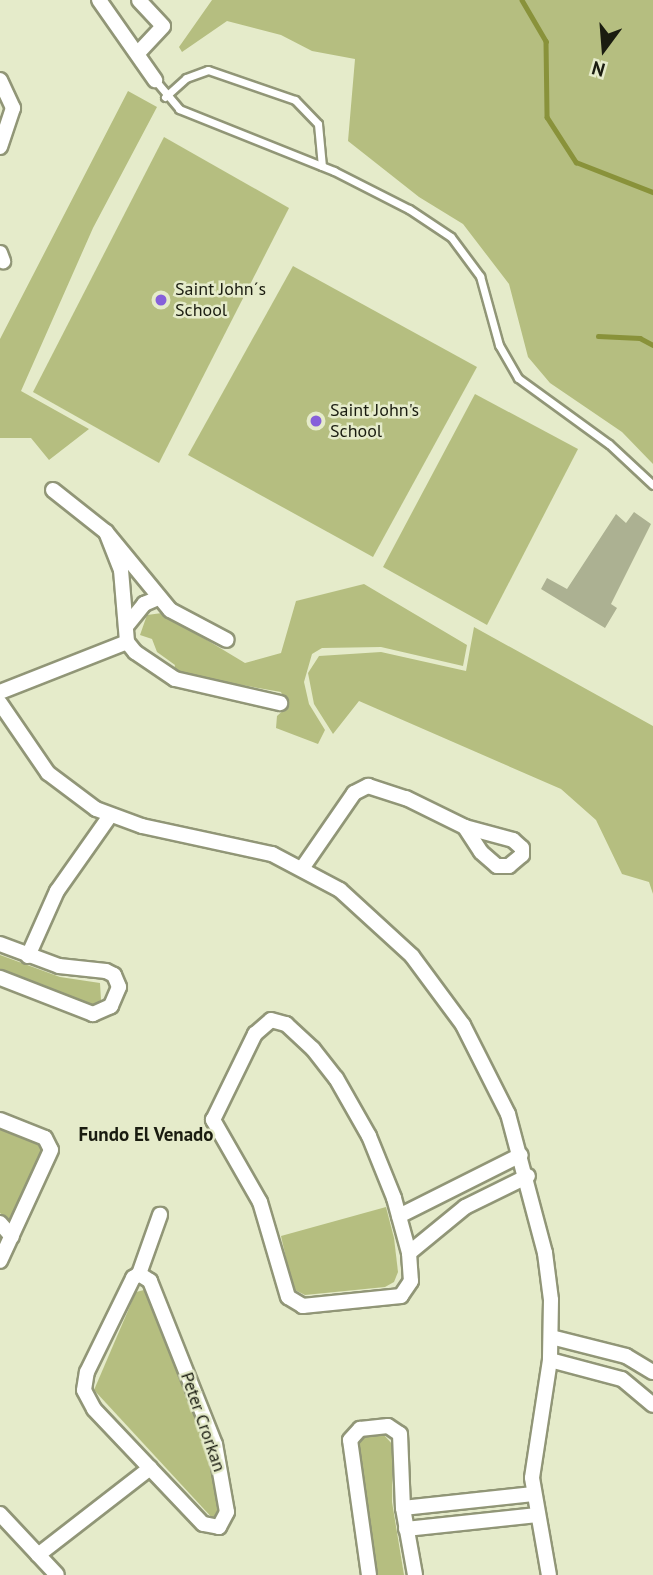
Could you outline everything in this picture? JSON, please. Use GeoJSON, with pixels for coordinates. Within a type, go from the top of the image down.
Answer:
{"type":"FeatureCollection","features":[{"type":"Feature","properties":{"kind":"street"},"geometry":{"type":"LineString","coordinates":[[99,0],[139,52],[155,80]]}},
{"type":"Feature","properties":{"kind":"street"},"geometry":{"type":"LineString","coordinates":[[139,0],[163,26],[139,52]]}},
{"type":"Feature","properties":{"kind":"street"},"geometry":{"type":"LineString","coordinates":[[0,80],[13,108],[0,147]]}},
{"type":"Feature","properties":{"kind":"street"},"geometry":{"type":"LineString","coordinates":[[52,490],[106,532],[158,598],[197,628],[227,640]]}},
{"type":"Feature","properties":{"kind":"street"},"geometry":{"type":"LineString","coordinates":[[106,532],[121,570],[128,624],[127,642],[144,660],[175,679],[280,703]]}},
{"type":"Feature","properties":{"kind":"street"},"geometry":{"type":"LineString","coordinates":[[128,624],[144,604],[158,598]]}},
{"type":"Feature","properties":{"kind":"street"},"geometry":{"type":"LineString","coordinates":[[0,692],[127,642]]}},
{"type":"Feature","properties":{"kind":"street"},"geometry":{"type":"LineString","coordinates":[[0,703],[48,773],[83,802],[110,816],[229,842],[303,867],[374,918],[430,977],[480,1053],[528,1176],[545,1252],[550,1360],[533,1448],[533,1494],[549,1575]]}},
{"type":"Feature","properties":{"kind":"street"},"geometry":{"type":"LineString","coordinates":[[303,867],[354,793],[368,786],[407,798],[465,827]]}},
{"type":"Feature","properties":{"kind":"street"},"geometry":{"type":"LineString","coordinates":[[28,956],[57,891],[110,816]]}},
{"type":"Feature","properties":{"kind":"street"},"geometry":{"type":"LineString","coordinates":[[0,944],[28,956],[114,975],[119,987],[111,1006],[99,1014],[83,1012],[0,978]]}},
{"type":"Feature","properties":{"kind":"street"},"geometry":{"type":"LineString","coordinates":[[277,1021],[296,1031],[337,1078],[369,1136],[399,1216],[409,1253],[411,1281],[395,1298],[303,1306],[288,1297],[260,1202],[213,1120],[264,1023],[277,1021]]}},
{"type":"Feature","properties":{"kind":"street"},"geometry":{"type":"LineString","coordinates":[[0,1120],[45,1138],[51,1150],[0,1261]]}},
{"type":"Feature","properties":{"kind":"street"},"geometry":{"type":"LineString","coordinates":[[399,1216],[521,1155]]}},
{"type":"Feature","properties":{"kind":"street"},"geometry":{"type":"LineString","coordinates":[[409,1253],[465,1207],[528,1176]]}},
{"type":"Feature","properties":{"kind":"street","name":"Peter Crorkan"},"geometry":{"type":"LineString","coordinates":[[139,1274],[150,1281],[215,1444],[227,1507],[223,1524],[207,1526],[89,1403],[84,1390],[88,1372],[133,1278],[139,1274],[160,1215]]}},
{"type":"Feature","properties":{"kind":"street"},"geometry":{"type":"LineString","coordinates":[[0,1223],[12,1237]]}},
{"type":"Feature","properties":{"kind":"street"},"geometry":{"type":"LineString","coordinates":[[551,1337],[626,1356],[653,1371]]}},
{"type":"Feature","properties":{"kind":"street"},"geometry":{"type":"LineString","coordinates":[[550,1360],[622,1379],[653,1405]]}},
{"type":"Feature","properties":{"kind":"street"},"geometry":{"type":"LineString","coordinates":[[369,1575],[349,1447],[355,1431],[388,1426],[397,1429],[403,1508],[415,1575]]}},
{"type":"Feature","properties":{"kind":"street"},"geometry":{"type":"LineString","coordinates":[[38,1555],[150,1468]]}},
{"type":"Feature","properties":{"kind":"street"},"geometry":{"type":"LineString","coordinates":[[403,1508],[533,1494]]}},
{"type":"Feature","properties":{"kind":"street"},"geometry":{"type":"LineString","coordinates":[[0,1514],[57,1575]]}},
{"type":"Feature","properties":{"kind":"street"},"geometry":{"type":"LineString","coordinates":[[406,1529],[537,1515]]}},
{"type":"Feature","properties":{"kind":"lane"},"geometry":{"type":"LineString","coordinates":[[165,97],[186,78],[208,70],[295,100],[318,124],[322,166]]}},
{"type":"Feature","properties":{"kind":"lane"},"geometry":{"type":"LineString","coordinates":[[155,80],[165,97],[184,111],[322,166],[410,209],[451,237],[480,276],[499,345],[518,378],[609,444],[653,485]]}},
{"type":"Feature","properties":{"kind":"green space"},"geometry":{"type":"Polygon","coordinates":[[[212,0],[653,0],[653,464],[622,432],[550,383],[528,357],[509,284],[463,224],[419,197],[348,141],[355,59],[312,51],[281,35],[227,21],[182,52],[179,47],[212,0]]]}},
{"type":"Feature","properties":{"kind":"green space"},"geometry":{"type":"Polygon","coordinates":[[[128,91],[157,107],[93,228],[21,391],[89,429],[49,460],[31,438],[0,438],[0,339],[128,91]]]}},
{"type":"Feature","properties":{"kind":"green space","name":"Saint John´s School"},"geometry":{"type":"Polygon","coordinates":[[[164,137],[289,208],[159,463],[33,392],[164,137]]]}},
{"type":"Feature","properties":{"kind":"green space"},"geometry":{"type":"Polygon","coordinates":[[[293,266],[477,367],[373,557],[188,455],[293,266]]]}},
{"type":"Feature","properties":{"kind":"green space"},"geometry":{"type":"Polygon","coordinates":[[[475,394],[578,449],[487,625],[383,567],[475,394]]]}},
{"type":"Feature","properties":{"kind":"green space"},"geometry":{"type":"Polygon","coordinates":[[[364,584],[467,645],[463,666],[381,647],[322,648],[312,654],[304,682],[309,704],[325,730],[318,744],[276,728],[277,716],[287,707],[281,692],[173,673],[175,665],[157,652],[152,639],[140,635],[147,615],[162,613],[245,663],[281,653],[296,601],[364,584]]]}},
{"type":"Feature","properties":{"kind":"green space"},"geometry":{"type":"Polygon","coordinates":[[[474,627],[653,726],[653,894],[649,882],[622,874],[596,820],[561,789],[359,701],[333,734],[314,704],[308,673],[319,656],[381,652],[466,671],[474,627]]]}},
{"type":"Feature","properties":{"kind":"green space"},"geometry":{"type":"Polygon","coordinates":[[[0,955],[60,977],[100,983],[101,1000],[90,1007],[0,969],[0,955]]]}},
{"type":"Feature","properties":{"kind":"green space"},"geometry":{"type":"Polygon","coordinates":[[[0,1125],[45,1148],[9,1220],[0,1213],[0,1125]]]}},
{"type":"Feature","properties":{"kind":"green space"},"geometry":{"type":"Polygon","coordinates":[[[386,1207],[394,1238],[398,1272],[394,1282],[385,1287],[305,1295],[293,1289],[281,1236],[386,1207]]]}},
{"type":"Feature","properties":{"kind":"green space"},"geometry":{"type":"Polygon","coordinates":[[[144,1290],[211,1456],[220,1515],[215,1521],[94,1390],[136,1292],[144,1290]]]}},
{"type":"Feature","properties":{"kind":"green space"},"geometry":{"type":"Polygon","coordinates":[[[383,1434],[393,1445],[392,1502],[404,1575],[375,1575],[357,1447],[362,1437],[383,1434]]]}},
{"type":"Feature","properties":{"kind":"building"},"geometry":{"type":"Polygon","coordinates":[[[634,512],[651,524],[611,604],[617,608],[605,628],[541,589],[547,578],[567,589],[616,514],[626,523],[634,512]]]}},
{"type":"Feature","properties":{"kind":"waterway"},"geometry":{"type":"LineString","coordinates":[[522,0],[546,41],[547,117],[576,162],[653,192]]}},
{"type":"Feature","properties":{"kind":"waterway"},"geometry":{"type":"LineString","coordinates":[[598,336],[640,338],[653,345]]}},
{"type":"Feature","properties":{"kind":"place","name":"Saint John´s School"},"geometry":{"type":"Point","coordinates":[161,300]}},
{"type":"Feature","properties":{"kind":"place","name":"Saint John's School"},"geometry":{"type":"Point","coordinates":[316,421]}},
{"type":"Feature","properties":{"kind":"district","name":"Fundo El Venado"},"geometry":{"type":"Point","coordinates":[146,1135]}}]}
